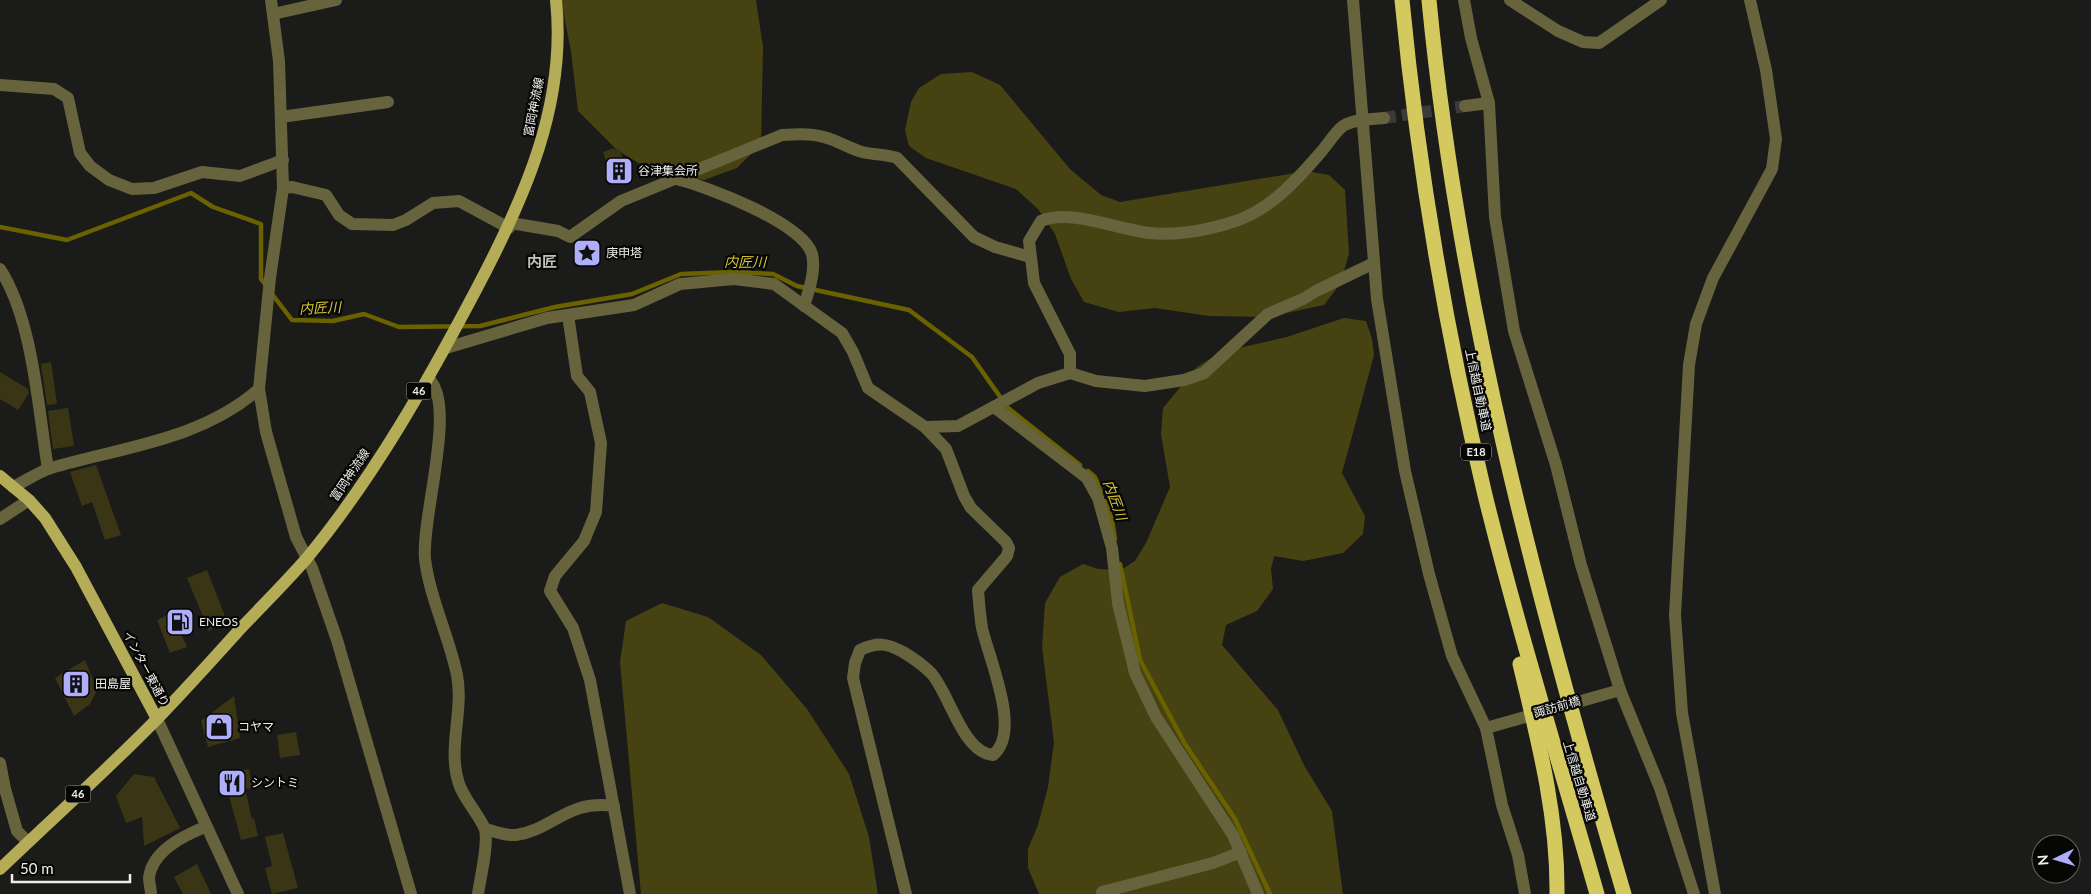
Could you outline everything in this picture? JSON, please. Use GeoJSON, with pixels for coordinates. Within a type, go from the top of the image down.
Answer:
{"type":"FeatureCollection","features":[{"type":"Feature","properties":{"kind":"highway","name":"上信越自動車道"},"geometry":{"type":"LineString","coordinates":[[1402,0],[1422,168],[1460,384],[1515,608],[1597,894]]}},
{"type":"Feature","properties":{"kind":"highway","name":"上信越自動車道"},"geometry":{"type":"LineString","coordinates":[[1428,0],[1449,164],[1488,377],[1540,601],[1625,894]]}},
{"type":"Feature","properties":{"kind":"highway"},"geometry":{"type":"LineString","coordinates":[[1460,384],[1474,470],[1545,774],[1555,848],[1557,894]]}},
{"type":"Feature","properties":{"kind":"main road","name":"富岡神流線"},"geometry":{"type":"LineString","coordinates":[[0,869],[157,719],[306,558],[344,508],[428,378],[446,348],[510,226],[530,176],[546,127],[556,47],[558,21],[556,0]]}},
{"type":"Feature","properties":{"kind":"main road","name":"インター東通り"},"geometry":{"type":"LineString","coordinates":[[0,476],[29,500],[45,518],[76,567],[157,719]]}},
{"type":"Feature","properties":{"kind":"street"},"geometry":{"type":"LineString","coordinates":[[271,0],[279,61],[283,188],[270,278],[259,390],[266,432],[296,537],[312,568],[337,640],[411,894]]}},
{"type":"Feature","properties":{"kind":"street"},"geometry":{"type":"LineString","coordinates":[[273,14],[336,0]]}},
{"type":"Feature","properties":{"kind":"street"},"geometry":{"type":"LineString","coordinates":[[1353,0],[1361,120],[1377,299],[1405,471],[1429,574],[1452,656],[1486,728],[1502,805],[1518,855],[1526,894]]}},
{"type":"Feature","properties":{"kind":"street"},"geometry":{"type":"LineString","coordinates":[[1464,0],[1471,38],[1489,103],[1494,217],[1514,331],[1556,465],[1580,566],[1620,690],[1660,788],[1694,894]]}},
{"type":"Feature","properties":{"kind":"street"},"geometry":{"type":"LineString","coordinates":[[1510,0],[1558,31],[1583,42],[1599,43],[1660,0]]}},
{"type":"Feature","properties":{"kind":"street"},"geometry":{"type":"LineString","coordinates":[[1715,894],[1682,712],[1675,615],[1689,365],[1696,324],[1714,278],[1772,169],[1776,139],[1766,70],[1750,0]]}},
{"type":"Feature","properties":{"kind":"street"},"geometry":{"type":"LineString","coordinates":[[0,85],[54,89],[68,98],[80,153],[90,166],[109,180],[132,189],[154,188],[202,172],[240,176],[282,160]]}},
{"type":"Feature","properties":{"kind":"street"},"geometry":{"type":"LineString","coordinates":[[281,118],[388,102]]}},
{"type":"Feature","properties":{"kind":"street"},"geometry":{"type":"LineString","coordinates":[[1464,106],[1489,103]]}},
{"type":"Feature","properties":{"kind":"street"},"geometry":{"type":"LineString","coordinates":[[1070,373],[1070,354],[1034,283],[1029,242],[1037,226],[1042,221],[1056,217],[1070,217],[1151,234],[1202,231],[1235,222],[1267,206],[1304,172],[1344,125],[1361,120],[1384,118]]}},
{"type":"Feature","properties":{"kind":"street"},"geometry":{"type":"LineString","coordinates":[[283,188],[292,186],[326,195],[339,215],[352,224],[393,225],[406,220],[433,203],[459,201],[510,226],[558,231],[570,237],[621,201],[722,158],[782,136],[806,133],[831,139],[860,152],[889,155],[897,158],[974,237],[995,247],[1030,257]]}},
{"type":"Feature","properties":{"kind":"street"},"geometry":{"type":"LineString","coordinates":[[676,179],[700,185],[774,218],[800,237],[812,253],[813,270],[804,306]]}},
{"type":"Feature","properties":{"kind":"street"},"geometry":{"type":"LineString","coordinates":[[925,427],[958,426],[1038,383],[1070,373],[1096,381],[1145,386],[1184,380],[1204,373],[1268,314],[1303,299],[1374,263]]}},
{"type":"Feature","properties":{"kind":"street"},"geometry":{"type":"LineString","coordinates":[[0,269],[11,286],[25,327],[48,469]]}},
{"type":"Feature","properties":{"kind":"street"},"geometry":{"type":"LineString","coordinates":[[446,348],[547,318],[634,305],[680,284],[734,278],[774,284],[842,333],[853,352],[868,388],[925,427],[946,449],[964,496],[971,508],[1006,542],[1009,548],[1007,556],[978,590],[982,629],[995,668],[1004,713],[1004,743],[993,756],[985,754],[974,746],[932,674],[912,657],[892,646],[874,644],[860,650],[855,663],[853,678],[906,894]]}},
{"type":"Feature","properties":{"kind":"street"},"geometry":{"type":"LineString","coordinates":[[568,316],[577,376],[590,392],[601,443],[596,512],[584,542],[555,576],[550,591],[573,628],[590,680],[630,894]]}},
{"type":"Feature","properties":{"kind":"street"},"geometry":{"type":"LineString","coordinates":[[428,378],[435,384],[440,405],[435,471],[426,520],[425,557],[437,613],[457,674],[460,701],[454,742],[459,785],[486,829],[478,894]]}},
{"type":"Feature","properties":{"kind":"street"},"geometry":{"type":"LineString","coordinates":[[13,486],[48,469],[180,435],[240,406],[259,390]]}},
{"type":"Feature","properties":{"kind":"street"},"geometry":{"type":"LineString","coordinates":[[994,407],[1087,478],[1098,498],[1112,548],[1118,603],[1135,673],[1156,717],[1214,804],[1241,852],[1258,894]]}},
{"type":"Feature","properties":{"kind":"street"},"geometry":{"type":"LineString","coordinates":[[0,519],[29,500]]}},
{"type":"Feature","properties":{"kind":"street","name":"諏訪前橋"},"geometry":{"type":"LineString","coordinates":[[1486,728],[1620,690]]}},
{"type":"Feature","properties":{"kind":"street","name":"インター東通り"},"geometry":{"type":"LineString","coordinates":[[157,719],[205,827],[238,894]]}},
{"type":"Feature","properties":{"kind":"street"},"geometry":{"type":"LineString","coordinates":[[0,764],[17,830],[28,842]]}},
{"type":"Feature","properties":{"kind":"street"},"geometry":{"type":"LineString","coordinates":[[486,829],[503,835],[516,835],[538,828],[579,807],[592,805],[614,806]]}},
{"type":"Feature","properties":{"kind":"street"},"geometry":{"type":"LineString","coordinates":[[152,894],[149,878],[156,860],[178,838],[205,827]]}},
{"type":"Feature","properties":{"kind":"street"},"geometry":{"type":"LineString","coordinates":[[1103,894],[1102,892],[1213,863],[1241,852]]}},
{"type":"Feature","properties":{"kind":"shaded area"},"geometry":{"type":"Polygon","coordinates":[[[561,0],[756,0],[763,47],[761,144],[737,168],[704,180],[655,173],[617,150],[578,111],[571,51],[561,0]]]}},
{"type":"Feature","properties":{"kind":"shaded area"},"geometry":{"type":"Polygon","coordinates":[[[972,72],[1000,85],[1070,169],[1101,195],[1120,202],[1307,171],[1329,175],[1345,190],[1349,254],[1340,284],[1324,305],[1268,317],[1209,316],[1155,308],[1119,312],[1084,302],[1071,279],[1055,234],[1038,209],[1016,189],[926,158],[909,146],[905,130],[911,102],[919,88],[941,74],[972,72]]]}},
{"type":"Feature","properties":{"kind":"shaded area"},"geometry":{"type":"Polygon","coordinates":[[[1344,318],[1366,321],[1372,339],[1374,355],[1342,473],[1365,516],[1363,534],[1343,553],[1303,561],[1274,556],[1271,569],[1273,589],[1257,611],[1226,625],[1222,645],[1278,710],[1305,767],[1332,811],[1343,894],[1039,894],[1028,868],[1028,849],[1038,825],[1048,787],[1054,742],[1042,647],[1045,603],[1060,577],[1083,564],[1098,569],[1121,570],[1135,561],[1146,543],[1170,487],[1161,434],[1163,408],[1197,367],[1221,352],[1287,337],[1344,318]]]}},
{"type":"Feature","properties":{"kind":"shaded area"},"geometry":{"type":"Polygon","coordinates":[[[662,603],[708,617],[761,655],[807,709],[849,774],[869,837],[878,894],[641,894],[620,662],[626,621],[662,603]]]}},
{"type":"Feature","properties":{"kind":"building","name":"谷津集会所"},"geometry":{"type":"Polygon","coordinates":[[[614,148],[615,150],[619,148],[630,178],[615,185],[603,152],[614,148]]]}},
{"type":"Feature","properties":{"kind":"building"},"geometry":{"type":"Polygon","coordinates":[[[51,362],[57,404],[47,405],[41,364],[51,362]]]}},
{"type":"Feature","properties":{"kind":"building"},"geometry":{"type":"Polygon","coordinates":[[[0,372],[28,389],[29,393],[18,410],[0,399],[0,372]]]}},
{"type":"Feature","properties":{"kind":"building"},"geometry":{"type":"Polygon","coordinates":[[[68,408],[74,446],[53,449],[48,411],[68,408]]]}},
{"type":"Feature","properties":{"kind":"building"},"geometry":{"type":"Polygon","coordinates":[[[96,465],[121,535],[105,540],[92,502],[82,506],[70,472],[96,465]]]}},
{"type":"Feature","properties":{"kind":"building"},"geometry":{"type":"Polygon","coordinates":[[[207,570],[226,619],[209,631],[187,578],[207,570]]]}},
{"type":"Feature","properties":{"kind":"building"},"geometry":{"type":"Polygon","coordinates":[[[172,613],[187,647],[170,653],[157,620],[172,613]]]}},
{"type":"Feature","properties":{"kind":"building","name":"田島屋"},"geometry":{"type":"Polygon","coordinates":[[[85,660],[97,690],[90,704],[74,716],[55,678],[85,660]]]}},
{"type":"Feature","properties":{"kind":"building"},"geometry":{"type":"Polygon","coordinates":[[[234,696],[240,738],[208,747],[201,721],[234,696]]]}},
{"type":"Feature","properties":{"kind":"building"},"geometry":{"type":"Polygon","coordinates":[[[296,732],[300,755],[280,758],[277,735],[296,732]]]}},
{"type":"Feature","properties":{"kind":"building"},"geometry":{"type":"Polygon","coordinates":[[[249,769],[253,788],[245,789],[258,836],[241,840],[228,792],[222,793],[219,774],[249,769]]]}},
{"type":"Feature","properties":{"kind":"building"},"geometry":{"type":"Polygon","coordinates":[[[134,774],[154,777],[180,828],[144,846],[142,817],[126,823],[116,796],[134,774]]]}},
{"type":"Feature","properties":{"kind":"building"},"geometry":{"type":"Polygon","coordinates":[[[283,833],[298,888],[272,894],[265,868],[272,866],[265,837],[283,833]]]}},
{"type":"Feature","properties":{"kind":"building"},"geometry":{"type":"Polygon","coordinates":[[[197,864],[211,894],[183,894],[174,877],[197,864]]]}},
{"type":"Feature","properties":{"kind":"waterway","name":"内匠川"},"geometry":{"type":"LineString","coordinates":[[0,227],[67,240],[191,193],[213,207],[261,224],[261,279],[266,285]]}},
{"type":"Feature","properties":{"kind":"waterway","name":"内匠川"},"geometry":{"type":"LineString","coordinates":[[272,294],[292,320],[333,321],[364,314],[399,327],[480,326],[555,307],[632,294],[681,274],[733,272],[773,274],[797,286],[909,310],[972,357],[1008,408],[1080,465]]}},
{"type":"Feature","properties":{"kind":"waterway","name":"内匠川"},"geometry":{"type":"LineString","coordinates":[[1088,471],[1095,477],[1101,492]]}},
{"type":"Feature","properties":{"kind":"waterway","name":"内匠川"},"geometry":{"type":"LineString","coordinates":[[1105,501],[1112,520],[1115,539]]}},
{"type":"Feature","properties":{"kind":"waterway","name":"内匠川"},"geometry":{"type":"LineString","coordinates":[[1120,564],[1140,660],[1185,744],[1235,819],[1270,894]]}},
{"type":"Feature","properties":{"kind":"tunnel"},"geometry":{"type":"LineString","coordinates":[[1384,118],[1465,106]]}},
{"type":"Feature","properties":{"kind":"place","name":"谷津集会所"},"geometry":{"type":"Point","coordinates":[619,171]}},
{"type":"Feature","properties":{"kind":"place","name":"庚申塔"},"geometry":{"type":"Point","coordinates":[587,253]}},
{"type":"Feature","properties":{"kind":"place","name":"ENEOS"},"geometry":{"type":"Point","coordinates":[180,622]}},
{"type":"Feature","properties":{"kind":"place","name":"田島屋"},"geometry":{"type":"Point","coordinates":[76,684]}},
{"type":"Feature","properties":{"kind":"place","name":"コヤマ"},"geometry":{"type":"Point","coordinates":[219,727]}},
{"type":"Feature","properties":{"kind":"place","name":"シントミ"},"geometry":{"type":"Point","coordinates":[232,783]}},
{"type":"Feature","properties":{"kind":"district","name":"内匠"},"geometry":{"type":"Point","coordinates":[542,262]}}]}
